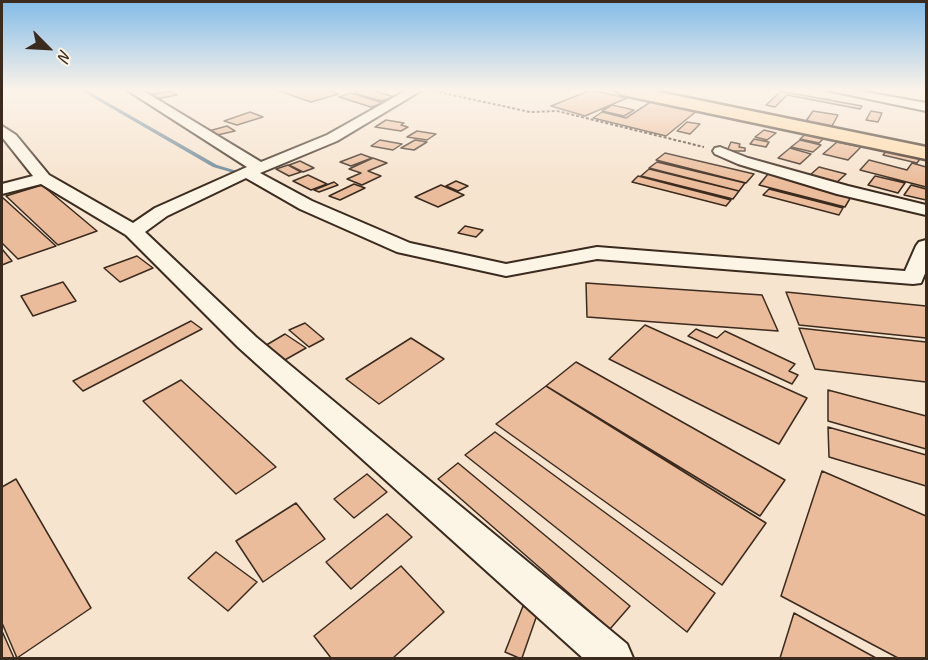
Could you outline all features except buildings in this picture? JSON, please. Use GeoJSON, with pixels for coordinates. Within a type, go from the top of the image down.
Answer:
{"type":"FeatureCollection","features":[{"type":"Feature","properties":{"kind":"main road"},"geometry":{"type":"LineString","coordinates":[[772,121],[927,153]]}},
{"type":"Feature","properties":{"kind":"street"},"geometry":{"type":"LineString","coordinates":[[179,121],[306,205],[404,248],[506,270],[597,253],[913,278],[927,246]]}},
{"type":"Feature","properties":{"kind":"street"},"geometry":{"type":"LineString","coordinates":[[133,231],[161,212],[253,170],[332,138],[362,121]]}},
{"type":"Feature","properties":{"kind":"street"},"geometry":{"type":"LineString","coordinates":[[2,130],[44,178],[133,231],[247,342],[613,658]]}},
{"type":"Feature","properties":{"kind":"street"},"geometry":{"type":"LineString","coordinates":[[720,151],[743,161],[843,190],[927,210]]}},
{"type":"Feature","properties":{"kind":"street"},"geometry":{"type":"LineString","coordinates":[[2,189],[44,178]]}},
{"type":"Feature","properties":{"kind":"path"},"geometry":{"type":"LineString","coordinates":[[596,121],[720,151]]}},
{"type":"Feature","properties":{"kind":"waterway"},"geometry":{"type":"LineString","coordinates":[[136,121],[215,166],[234,171]]}}]}
